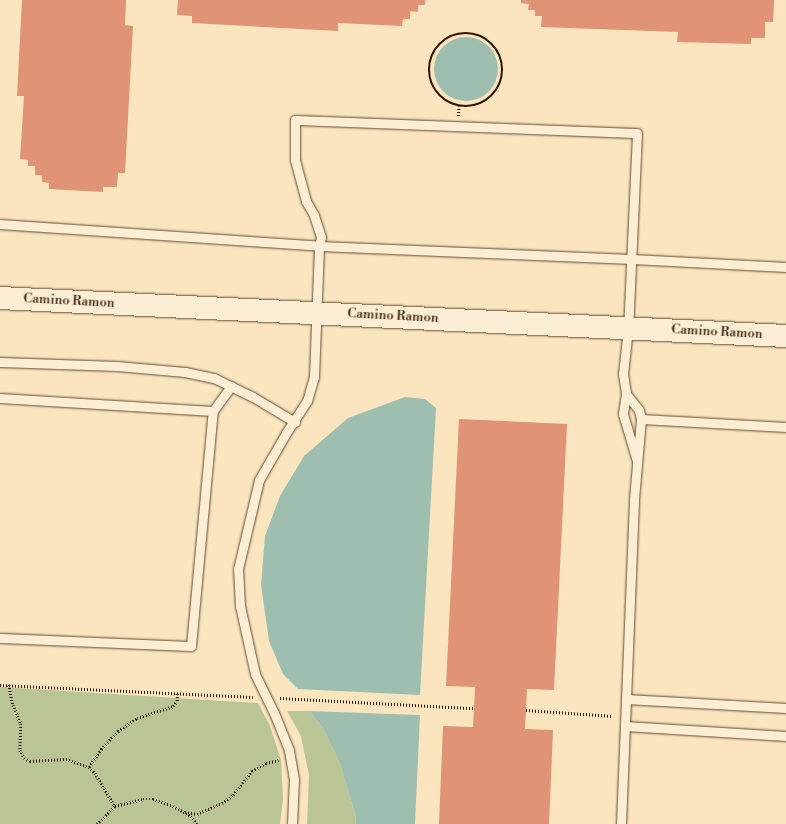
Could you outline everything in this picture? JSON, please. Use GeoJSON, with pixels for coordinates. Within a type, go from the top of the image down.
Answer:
{"type":"FeatureCollection","features":[{"type":"Feature","properties":{"kind":"street","name":"Camino Ramon"},"geometry":{"type":"LineString","coordinates":[[0,298],[316,312],[786,336]]}},
{"type":"Feature","properties":{"kind":"lane"},"geometry":{"type":"LineString","coordinates":[[292,824],[294,779],[289,750],[267,697],[255,674],[245,636],[240,606],[238,570],[259,480],[286,432],[295,422],[307,401],[314,377],[319,246],[321,236],[314,215],[306,201],[295,160],[295,120],[638,133],[628,328],[623,374],[626,394],[623,414],[637,461]]}},
{"type":"Feature","properties":{"kind":"lane"},"geometry":{"type":"LineString","coordinates":[[0,224],[319,246],[786,267]]}},
{"type":"Feature","properties":{"kind":"lane"},"geometry":{"type":"LineString","coordinates":[[0,362],[117,366],[185,372],[214,378],[295,422]]}},
{"type":"Feature","properties":{"kind":"lane"},"geometry":{"type":"LineString","coordinates":[[0,638],[191,646],[212,411],[231,386]]}},
{"type":"Feature","properties":{"kind":"lane"},"geometry":{"type":"LineString","coordinates":[[621,824],[634,499],[641,419],[638,410],[626,394]]}},
{"type":"Feature","properties":{"kind":"lane"},"geometry":{"type":"LineString","coordinates":[[0,398],[212,411]]}},
{"type":"Feature","properties":{"kind":"lane"},"geometry":{"type":"LineString","coordinates":[[641,419],[786,427]]}},
{"type":"Feature","properties":{"kind":"lane"},"geometry":{"type":"LineString","coordinates":[[626,699],[786,708]]}},
{"type":"Feature","properties":{"kind":"lane"},"geometry":{"type":"LineString","coordinates":[[625,726],[786,736]]}},
{"type":"Feature","properties":{"kind":"path"},"geometry":{"type":"LineString","coordinates":[[464,33],[475,34],[486,38],[495,46],[500,56],[503,67],[500,84],[490,98],[479,104],[469,107],[449,103],[440,97],[432,84],[429,69],[431,58],[442,41],[452,35],[464,33]]}},
{"type":"Feature","properties":{"kind":"path"},"geometry":{"type":"LineString","coordinates":[[0,685],[474,708]]}},
{"type":"Feature","properties":{"kind":"path"},"geometry":{"type":"LineString","coordinates":[[9,685],[13,705],[21,724],[20,750],[24,758],[30,761],[66,759],[89,767],[95,773],[115,806]]}},
{"type":"Feature","properties":{"kind":"path"},"geometry":{"type":"LineString","coordinates":[[89,767],[101,749],[118,731],[137,718],[173,706],[177,701],[177,693]]}},
{"type":"Feature","properties":{"kind":"path"},"geometry":{"type":"LineString","coordinates":[[526,710],[625,716]]}},
{"type":"Feature","properties":{"kind":"path"},"geometry":{"type":"LineString","coordinates":[[96,824],[115,806],[132,800],[153,799],[165,802],[185,812],[198,814],[222,803],[233,795],[252,771],[266,763],[274,760],[291,761]]}},
{"type":"Feature","properties":{"kind":"path"},"geometry":{"type":"LineString","coordinates":[[185,812],[197,824]]}},
{"type":"Feature","properties":{"kind":"green space"},"geometry":{"type":"Polygon","coordinates":[[[0,687],[258,703],[270,726],[281,760],[283,799],[280,824],[0,824],[0,687]]]}},
{"type":"Feature","properties":{"kind":"green space"},"geometry":{"type":"Polygon","coordinates":[[[287,711],[309,711],[323,728],[340,764],[355,814],[356,824],[307,824],[309,775],[301,736],[287,711]]]}},
{"type":"Feature","properties":{"kind":"shaded area"},"geometry":{"type":"Polygon","coordinates":[[[460,37],[472,37],[489,46],[496,57],[498,69],[496,81],[489,92],[472,101],[460,101],[448,96],[439,87],[434,75],[434,63],[439,51],[448,42],[460,37]]]}},
{"type":"Feature","properties":{"kind":"shaded area"},"geometry":{"type":"Polygon","coordinates":[[[405,397],[425,399],[436,408],[420,695],[298,689],[283,674],[269,641],[261,585],[265,536],[280,496],[304,456],[348,418],[405,397]]]}},
{"type":"Feature","properties":{"kind":"shaded area"},"geometry":{"type":"Polygon","coordinates":[[[309,711],[420,715],[415,824],[356,824],[355,814],[340,764],[323,728],[309,711]]]}},
{"type":"Feature","properties":{"kind":"building"},"geometry":{"type":"Polygon","coordinates":[[[22,0],[126,0],[125,25],[133,26],[125,173],[118,173],[117,187],[103,187],[103,192],[49,189],[49,183],[42,182],[42,175],[35,175],[35,166],[28,166],[28,160],[20,159],[24,96],[17,96],[22,0]]]}},
{"type":"Feature","properties":{"kind":"building"},"geometry":{"type":"Polygon","coordinates":[[[178,0],[425,0],[425,5],[418,5],[418,12],[410,11],[410,19],[403,19],[402,26],[338,23],[338,31],[192,23],[192,16],[177,15],[178,0]]]}},
{"type":"Feature","properties":{"kind":"building"},"geometry":{"type":"Polygon","coordinates":[[[521,0],[774,0],[773,22],[765,22],[765,38],[751,38],[751,44],[677,42],[678,32],[541,27],[542,16],[535,16],[535,10],[528,10],[529,4],[521,3],[521,0]]]}},
{"type":"Feature","properties":{"kind":"building"},"geometry":{"type":"Polygon","coordinates":[[[459,419],[567,424],[554,690],[527,689],[525,729],[553,730],[549,824],[439,824],[443,726],[473,727],[475,687],[446,686],[459,419]]]}}]}
